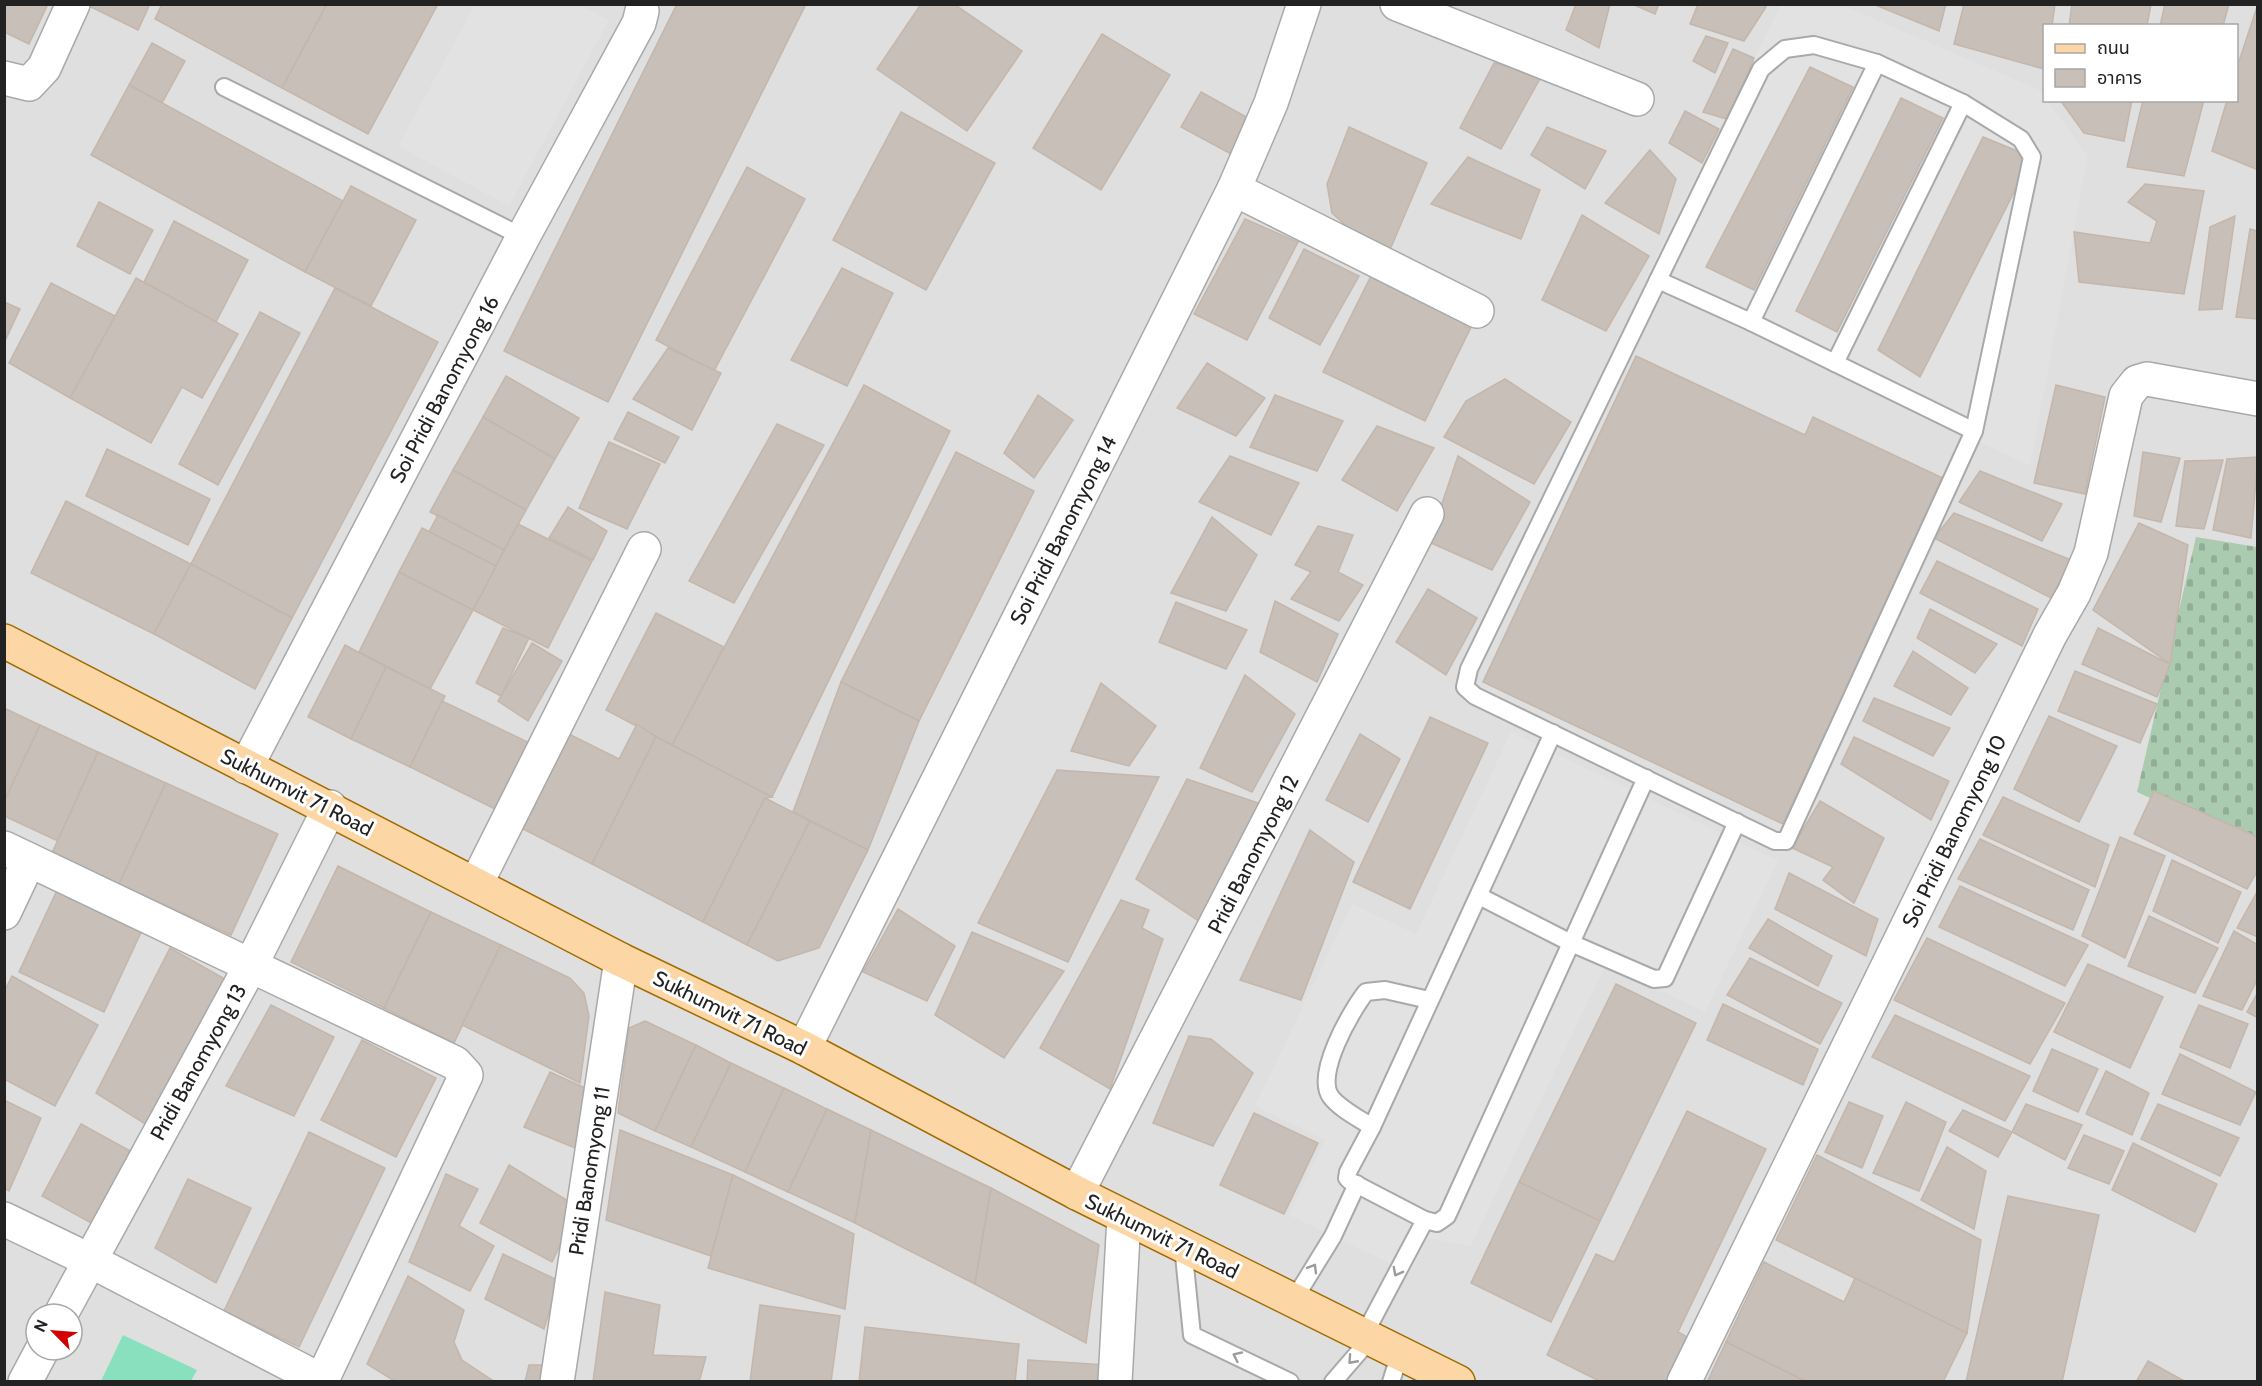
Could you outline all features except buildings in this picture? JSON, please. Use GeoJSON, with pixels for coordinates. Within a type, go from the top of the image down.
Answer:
{"type":"FeatureCollection","features":[{"type":"Feature","properties":{"kind":"main road","name":"Sukhumvit 71 Road"},"geometry":{"type":"LineString","coordinates":[[4,640],[246,767],[330,807],[621,960],[804,1048],[1077,1193],[1367,1337],[1396,1367],[1458,1382]]}},
{"type":"Feature","properties":{"kind":"street"},"geometry":{"type":"LineString","coordinates":[[4,78],[29,84],[44,68],[73,4]]}},
{"type":"Feature","properties":{"kind":"street","name":"Soi Pridi Banomyong 14"},"geometry":{"type":"LineString","coordinates":[[804,1048],[1234,189],[1271,104],[1304,4]]}},
{"type":"Feature","properties":{"kind":"street"},"geometry":{"type":"LineString","coordinates":[[1397,4],[1637,99]]}},
{"type":"Feature","properties":{"kind":"street","name":"Soi Pridi Banomyong 16"},"geometry":{"type":"LineString","coordinates":[[246,767],[523,237],[639,23],[639,8]]}},
{"type":"Feature","properties":{"kind":"street"},"geometry":{"type":"LineString","coordinates":[[1234,189],[1477,311]]}},
{"type":"Feature","properties":{"kind":"street","name":"Soi Pridi Banomyong 10"},"geometry":{"type":"LineString","coordinates":[[1684,1382],[2050,635],[2074,593],[2091,553],[2126,396],[2131,386],[2147,379],[2258,399]]}},
{"type":"Feature","properties":{"kind":"street","name":"Pridi Banomyong 12"},"geometry":{"type":"LineString","coordinates":[[1077,1193],[1427,514]]}},
{"type":"Feature","properties":{"kind":"street"},"geometry":{"type":"LineString","coordinates":[[476,884],[644,549]]}},
{"type":"Feature","properties":{"kind":"street","name":"Pridi Banomyong 13"},"geometry":{"type":"LineString","coordinates":[[67,1302],[250,966],[330,807]]}},
{"type":"Feature","properties":{"kind":"street"},"geometry":{"type":"LineString","coordinates":[[4,913],[17,854],[455,1064],[466,1075],[323,1381],[89,1260],[4,1219]]}},
{"type":"Feature","properties":{"kind":"street","name":"Pridi Banomyong 11"},"geometry":{"type":"LineString","coordinates":[[557,1382],[621,960]]}},
{"type":"Feature","properties":{"kind":"street"},"geometry":{"type":"LineString","coordinates":[[1115,1382],[1124,1217]]}},
{"type":"Feature","properties":{"kind":"street"},"geometry":{"type":"LineString","coordinates":[[25,1382],[36,1362]]}},
{"type":"Feature","properties":{"kind":"lane"},"geometry":{"type":"LineString","coordinates":[[1814,45],[1877,63],[1963,103],[2021,139],[2032,157],[1974,431],[1786,841],[1775,841],[1475,696],[1465,687],[1469,669],[1761,69],[1785,49],[1814,45]]}},
{"type":"Feature","properties":{"kind":"lane"},"geometry":{"type":"LineString","coordinates":[[1751,322],[1877,63]]}},
{"type":"Feature","properties":{"kind":"lane"},"geometry":{"type":"LineString","coordinates":[[224,87],[523,237]]}},
{"type":"Feature","properties":{"kind":"lane"},"geometry":{"type":"LineString","coordinates":[[1835,363],[1963,103]]}},
{"type":"Feature","properties":{"kind":"lane"},"geometry":{"type":"LineString","coordinates":[[1658,280],[1751,322],[1974,431]]}},
{"type":"Feature","properties":{"kind":"lane"},"geometry":{"type":"LineString","coordinates":[[1553,733],[1372,1127],[1348,1172],[1347,1178],[1425,1220],[1437,1223],[1447,1216],[1646,778]]}},
{"type":"Feature","properties":{"kind":"lane"},"geometry":{"type":"LineString","coordinates":[[1479,896],[1571,943],[1654,979],[1665,978],[1737,822]]}},
{"type":"Feature","properties":{"kind":"lane"},"geometry":{"type":"LineString","coordinates":[[1372,1127],[1331,1098],[1325,1083],[1329,1063],[1358,1002],[1366,992],[1385,990],[1429,1000]]}},
{"type":"Feature","properties":{"kind":"lane"},"geometry":{"type":"LineString","coordinates":[[1293,1301],[1333,1236],[1357,1184]]}},
{"type":"Feature","properties":{"kind":"lane"},"geometry":{"type":"LineString","coordinates":[[1333,1382],[1367,1337],[1425,1220]]}},
{"type":"Feature","properties":{"kind":"lane"},"geometry":{"type":"LineString","coordinates":[[1183,1246],[1192,1335],[1290,1382]]}},
{"type":"Feature","properties":{"kind":"shaded area"},"geometry":{"type":"Polygon","coordinates":[[[5,5],[2257,5],[2257,1381],[5,1381],[5,5]]]}},
{"type":"Feature","properties":{"kind":"shaded area"},"geometry":{"type":"Polygon","coordinates":[[[475,5],[580,5],[609,20],[509,206],[398,146],[475,5]]]}},
{"type":"Feature","properties":{"kind":"shaded area"},"geometry":{"type":"Polygon","coordinates":[[[1781,5],[1842,5],[2042,91],[2043,102],[2049,102],[2088,156],[2030,466],[1645,279],[1781,5]]]}},
{"type":"Feature","properties":{"kind":"shaded area"},"geometry":{"type":"Polygon","coordinates":[[[1511,732],[1778,861],[1705,1012],[1606,964],[1471,1246],[1428,1238],[1410,1273],[1289,1215],[1325,1140],[1255,1106],[1352,904],[1416,934],[1511,732]]]}},
{"type":"Feature","properties":{"kind":"green space"},"geometry":{"type":"Polygon","coordinates":[[[2196,537],[2257,547],[2257,847],[2137,792],[2196,537]]]}},
{"type":"Feature","properties":{"kind":"green space"},"geometry":{"type":"Polygon","coordinates":[[[123,1335],[197,1370],[191,1381],[101,1381],[123,1335]]]}}]}
